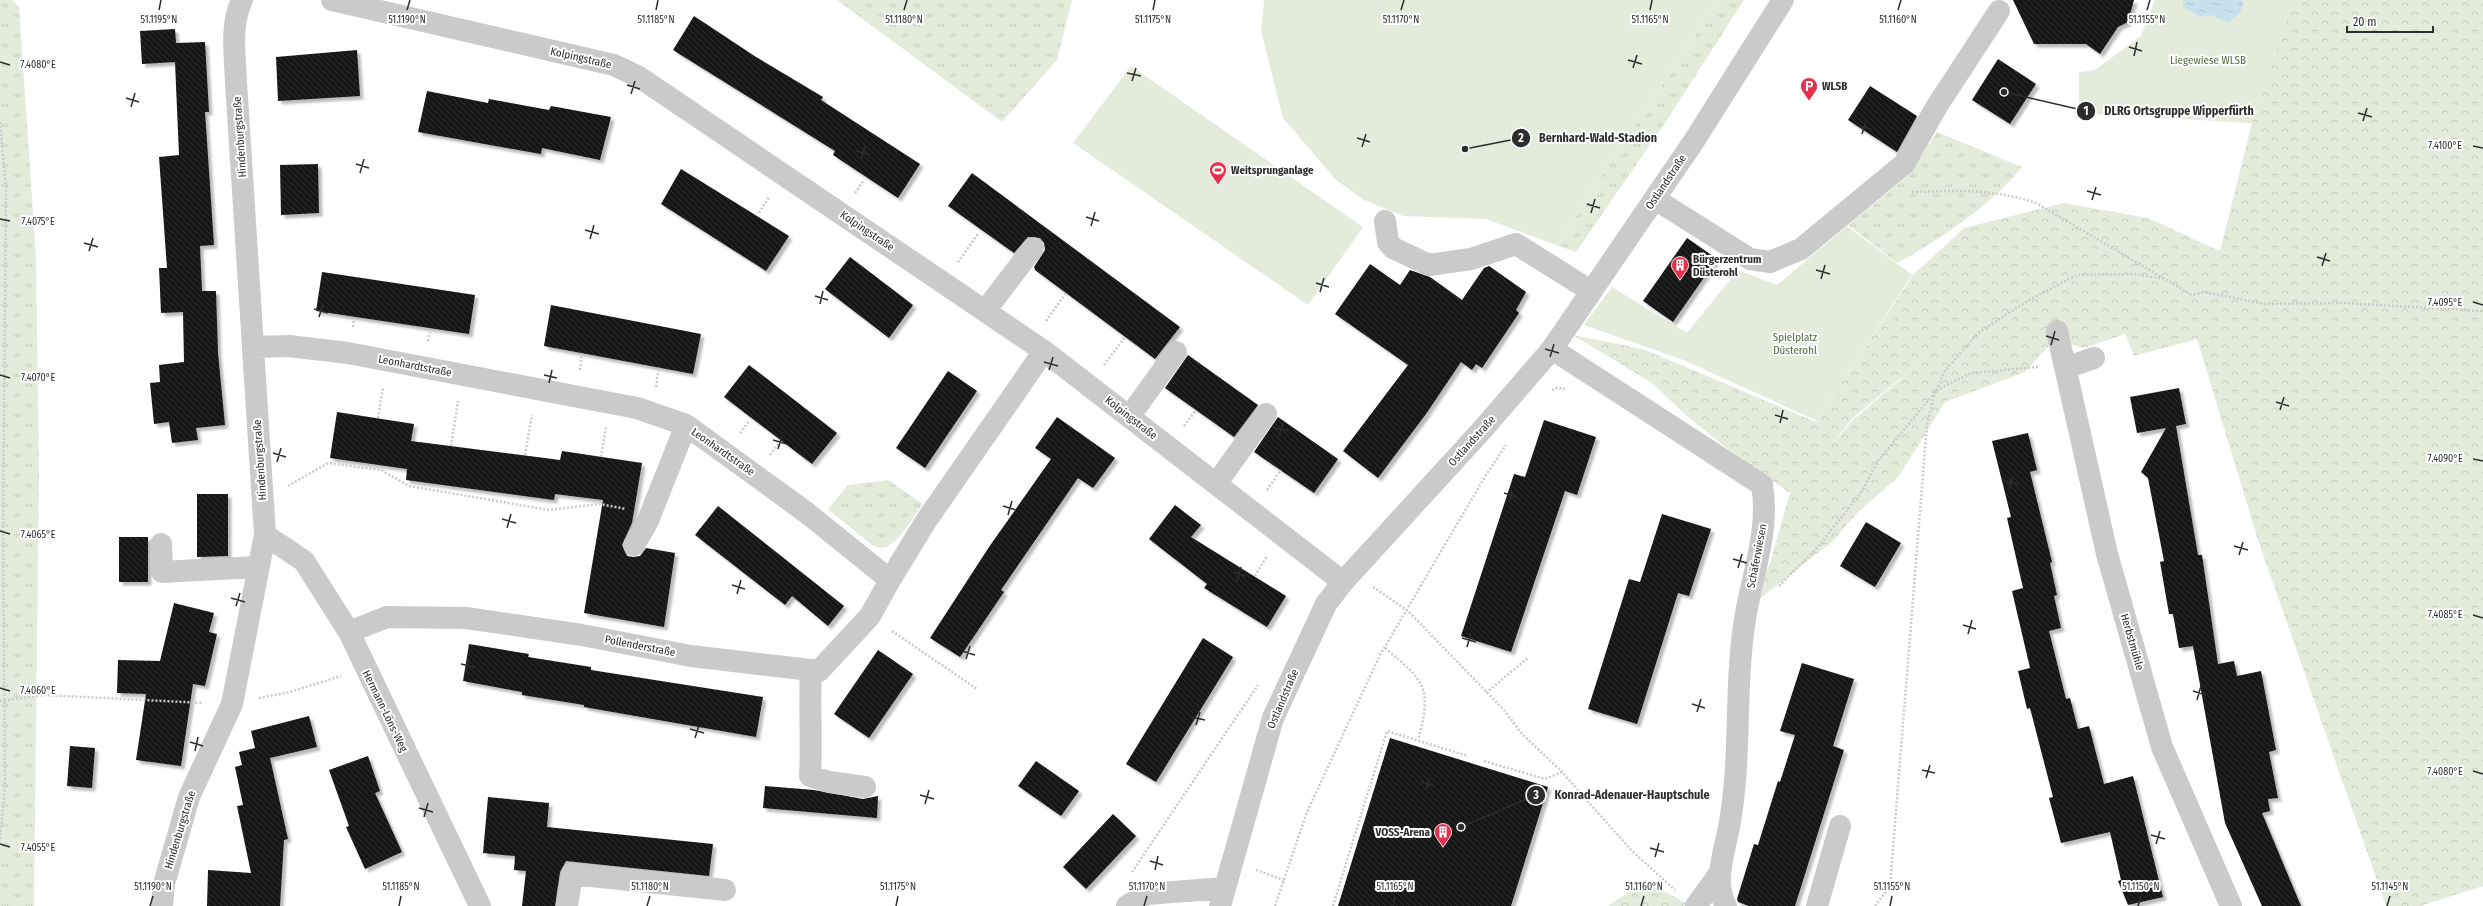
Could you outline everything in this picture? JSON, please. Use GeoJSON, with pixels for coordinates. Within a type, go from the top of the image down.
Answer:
{"type":"FeatureCollection","features":[{"type":"Feature","properties":{"kind":"street","name":"Hindenburgstraße"},"geometry":{"type":"LineString","coordinates":[[162,906],[164,884],[189,797],[232,704],[265,535],[236,82],[235,26],[237,12],[242,0]]}},
{"type":"Feature","properties":{"kind":"street","name":"Kolpingstraße"},"geometry":{"type":"LineString","coordinates":[[332,0],[614,65],[639,77],[1037,347],[1342,582]]}},
{"type":"Feature","properties":{"kind":"street","name":"Ostlandstraße"},"geometry":{"type":"LineString","coordinates":[[1223,897],[1272,718],[1326,604],[1342,582],[1482,430],[1552,349],[1655,199],[1783,0]]}},
{"type":"Feature","properties":{"kind":"street"},"geometry":{"type":"LineString","coordinates":[[1655,199],[1750,259],[1770,262],[1801,249],[1870,194],[1904,164],[1937,106],[1999,11]]}},
{"type":"Feature","properties":{"kind":"street"},"geometry":{"type":"LineString","coordinates":[[1385,221],[1388,242],[1393,248],[1430,265],[1471,259],[1516,244],[1592,291]]}},
{"type":"Feature","properties":{"kind":"street"},"geometry":{"type":"LineString","coordinates":[[985,311],[1033,248]]}},
{"type":"Feature","properties":{"kind":"street","name":"Herbstmühle"},"geometry":{"type":"LineString","coordinates":[[2056,331],[2107,554],[2162,747],[2231,906]]}},
{"type":"Feature","properties":{"kind":"street","name":"Leonhardtstraße"},"geometry":{"type":"LineString","coordinates":[[254,347],[289,346],[343,352],[388,360],[637,408],[686,425],[807,513],[890,580]]}},
{"type":"Feature","properties":{"kind":"street"},"geometry":{"type":"LineString","coordinates":[[865,787],[829,782],[810,776],[812,743],[809,712],[811,670],[819,671],[870,616],[926,521],[1037,347]]}},
{"type":"Feature","properties":{"kind":"street","name":"Schäferwiesen"},"geometry":{"type":"LineString","coordinates":[[1552,349],[1762,485],[1766,506],[1745,620],[1736,769],[1729,824],[1719,874]]}},
{"type":"Feature","properties":{"kind":"street"},"geometry":{"type":"LineString","coordinates":[[1129,417],[1176,352]]}},
{"type":"Feature","properties":{"kind":"street"},"geometry":{"type":"LineString","coordinates":[[2065,368],[2094,358]]}},
{"type":"Feature","properties":{"kind":"street"},"geometry":{"type":"LineString","coordinates":[[1216,484],[1266,414]]}},
{"type":"Feature","properties":{"kind":"street"},"geometry":{"type":"LineString","coordinates":[[634,545],[650,514],[686,425]]}},
{"type":"Feature","properties":{"kind":"street","name":"Hermann-Löns-Weg"},"geometry":{"type":"LineString","coordinates":[[265,535],[304,561],[349,632],[480,906]]}},
{"type":"Feature","properties":{"kind":"street"},"geometry":{"type":"LineString","coordinates":[[161,544],[162,572],[258,567]]}},
{"type":"Feature","properties":{"kind":"street","name":"Pollenderstraße"},"geometry":{"type":"LineString","coordinates":[[349,632],[387,617],[466,618],[582,636],[697,657],[811,670]]}},
{"type":"Feature","properties":{"kind":"street"},"geometry":{"type":"LineString","coordinates":[[1817,906],[1840,826]]}},
{"type":"Feature","properties":{"kind":"street"},"geometry":{"type":"LineString","coordinates":[[567,906],[572,874],[725,890]]}},
{"type":"Feature","properties":{"kind":"street"},"geometry":{"type":"LineString","coordinates":[[1696,906],[1719,874]]}},
{"type":"Feature","properties":{"kind":"street"},"geometry":{"type":"LineString","coordinates":[[1719,874],[1721,896],[1726,906]]}},
{"type":"Feature","properties":{"kind":"street"},"geometry":{"type":"LineString","coordinates":[[1127,906],[1147,894],[1223,897]]}},
{"type":"Feature","properties":{"kind":"path"},"geometry":{"type":"LineString","coordinates":[[0,122],[6,188],[5,787],[0,839]]}},
{"type":"Feature","properties":{"kind":"path"},"geometry":{"type":"LineString","coordinates":[[1870,194],[1987,190],[2014,196],[2036,203],[2082,228],[2192,295],[2204,292],[2265,304],[2342,303],[2483,311]]}},
{"type":"Feature","properties":{"kind":"path"},"geometry":{"type":"LineString","coordinates":[[944,283],[978,234]]}},
{"type":"Feature","properties":{"kind":"path"},"geometry":{"type":"LineString","coordinates":[[1875,906],[1890,886],[1927,424],[1935,391],[1944,372],[1978,333],[2029,300],[2077,276],[2133,274],[2167,279]]}},
{"type":"Feature","properties":{"kind":"path"},"geometry":{"type":"LineString","coordinates":[[1037,347],[1066,293]]}},
{"type":"Feature","properties":{"kind":"path"},"geometry":{"type":"LineString","coordinates":[[1088,386],[1125,337]]}},
{"type":"Feature","properties":{"kind":"path"},"geometry":{"type":"LineString","coordinates":[[378,418],[388,360]]}},
{"type":"Feature","properties":{"kind":"path"},"geometry":{"type":"LineString","coordinates":[[1778,587],[1817,548],[1860,494],[1878,461],[1935,391],[1970,373],[2005,372],[2027,367],[2065,368]]}},
{"type":"Feature","properties":{"kind":"path"},"geometry":{"type":"LineString","coordinates":[[452,446],[462,375]]}},
{"type":"Feature","properties":{"kind":"path"},"geometry":{"type":"LineString","coordinates":[[1546,394],[1557,388],[1572,391]]}},
{"type":"Feature","properties":{"kind":"path"},"geometry":{"type":"LineString","coordinates":[[525,455],[536,389]]}},
{"type":"Feature","properties":{"kind":"path"},"geometry":{"type":"LineString","coordinates":[[1276,906],[1307,812],[1385,648],[1408,611],[1443,546],[1508,442]]}},
{"type":"Feature","properties":{"kind":"path"},"geometry":{"type":"LineString","coordinates":[[263,500],[328,463],[381,470],[409,486],[550,510],[600,504],[650,514]]}},
{"type":"Feature","properties":{"kind":"path"},"geometry":{"type":"LineString","coordinates":[[1342,582],[1364,581],[1408,611],[1486,694],[1504,710],[1522,734],[1562,772],[1631,850],[1676,891],[1683,888]]}},
{"type":"Feature","properties":{"kind":"path"},"geometry":{"type":"LineString","coordinates":[[870,616],[977,689]]}},
{"type":"Feature","properties":{"kind":"path"},"geometry":{"type":"LineString","coordinates":[[1385,648],[1417,675],[1424,693],[1426,712],[1418,740]]}},
{"type":"Feature","properties":{"kind":"path"},"geometry":{"type":"LineString","coordinates":[[1486,694],[1529,657]]}},
{"type":"Feature","properties":{"kind":"path"},"geometry":{"type":"LineString","coordinates":[[0,701],[44,695],[232,704],[290,692],[331,679]]}},
{"type":"Feature","properties":{"kind":"path"},"geometry":{"type":"LineString","coordinates":[[1131,874],[1260,681]]}},
{"type":"Feature","properties":{"kind":"path"},"geometry":{"type":"LineString","coordinates":[[1333,906],[1387,731],[1468,756]]}},
{"type":"Feature","properties":{"kind":"path"},"geometry":{"type":"LineString","coordinates":[[1484,760],[1546,779],[1562,772]]}},
{"type":"Feature","properties":{"kind":"green space"},"geometry":{"type":"Polygon","coordinates":[[[0,0],[12,0],[19,7],[36,255],[39,470],[34,906],[0,906],[0,0]]]}},
{"type":"Feature","properties":{"kind":"green space"},"geometry":{"type":"Polygon","coordinates":[[[837,0],[1072,0],[1057,60],[1002,122],[837,0]]]}},
{"type":"Feature","properties":{"kind":"green space"},"geometry":{"type":"Polygon","coordinates":[[[1264,0],[1719,0],[1590,192],[1559,246],[1486,219],[1403,216],[1364,200],[1336,180],[1283,118],[1261,31],[1264,0]]]}},
{"type":"Feature","properties":{"kind":"green space"},"geometry":{"type":"Polygon","coordinates":[[[1719,0],[1744,0],[1667,120],[1576,252],[1559,246],[1590,192],[1719,0]]]}},
{"type":"Feature","properties":{"kind":"green space","name":"Liegewiese WLSB"},"geometry":{"type":"Polygon","coordinates":[[[2155,0],[2294,0],[2252,123],[2094,114],[2079,119],[2079,72],[2095,70],[2141,36],[2155,0]]]}},
{"type":"Feature","properties":{"kind":"green space"},"geometry":{"type":"Polygon","coordinates":[[[2293,0],[2483,0],[2483,886],[2420,906],[2386,906],[2258,540],[2197,339],[2134,356],[2125,334],[2084,348],[2054,340],[2025,372],[1945,402],[1899,476],[1856,514],[1834,540],[1752,605],[1770,563],[1790,493],[1743,461],[1689,418],[1652,383],[1573,335],[1643,349],[1816,422],[1913,275],[1964,228],[2064,203],[2148,218],[2220,251],[2252,123],[2293,0]],[[1930,354],[1853,418],[1829,447],[1854,419],[1930,354]]]}},
{"type":"Feature","properties":{"kind":"green space","name":"Weitsprunganlage"},"geometry":{"type":"Polygon","coordinates":[[[1131,66],[1363,227],[1308,305],[1073,143],[1131,66]]]}},
{"type":"Feature","properties":{"kind":"green space"},"geometry":{"type":"Polygon","coordinates":[[[1937,132],[2022,167],[2010,181],[1981,207],[1930,244],[1897,263],[1848,225],[1909,175],[1937,132]]]}},
{"type":"Feature","properties":{"kind":"green space","name":"Spielplatz Düsterohl"},"geometry":{"type":"Polygon","coordinates":[[[1847,226],[1912,275],[1817,421],[1686,361],[1584,325],[1612,287],[1687,333],[1738,270],[1777,285],[1847,226]]]}},
{"type":"Feature","properties":{"kind":"green space"},"geometry":{"type":"Polygon","coordinates":[[[888,480],[923,504],[898,538],[888,546],[880,547],[872,545],[828,509],[848,485],[888,480]]]}},
{"type":"Feature","properties":{"kind":"green space"},"geometry":{"type":"Polygon","coordinates":[[[1645,881],[1691,906],[1608,906],[1645,881]]]}},
{"type":"Feature","properties":{"kind":"water"},"geometry":{"type":"Polygon","coordinates":[[[2183,0],[2241,0],[2244,3],[2239,14],[2228,23],[2212,15],[2199,17],[2183,6],[2183,0]]]}},
{"type":"Feature","properties":{"kind":"building"},"geometry":{"type":"Polygon","coordinates":[[[2013,0],[2134,0],[2128,22],[2118,27],[2100,54],[2086,44],[2034,44],[2013,0]]]}},
{"type":"Feature","properties":{"kind":"building"},"geometry":{"type":"Polygon","coordinates":[[[694,16],[756,57],[823,97],[821,100],[920,164],[898,198],[833,155],[835,151],[673,50],[694,16]]]}},
{"type":"Feature","properties":{"kind":"building"},"geometry":{"type":"Polygon","coordinates":[[[175,29],[176,43],[205,42],[209,112],[205,112],[214,245],[200,246],[202,291],[216,291],[218,353],[225,425],[196,428],[198,440],[172,443],[169,422],[154,424],[150,383],[160,382],[159,365],[184,362],[183,312],[161,313],[159,268],[167,268],[159,157],[179,155],[175,62],[142,64],[140,31],[175,29]]]}},
{"type":"Feature","properties":{"kind":"building"},"geometry":{"type":"Polygon","coordinates":[[[357,50],[360,96],[278,101],[276,57],[357,50]]]}},
{"type":"Feature","properties":{"kind":"building"},"geometry":{"type":"Polygon","coordinates":[[[1998,59],[2036,84],[2010,124],[1972,100],[1998,59]]]}},
{"type":"Feature","properties":{"kind":"building"},"geometry":{"type":"Polygon","coordinates":[[[1870,86],[1917,116],[1897,152],[1848,120],[1870,86]]]}},
{"type":"Feature","properties":{"kind":"building"},"geometry":{"type":"Polygon","coordinates":[[[427,91],[488,103],[489,99],[549,110],[551,106],[611,117],[600,160],[542,148],[541,154],[418,132],[427,91]]]}},
{"type":"Feature","properties":{"kind":"building"},"geometry":{"type":"Polygon","coordinates":[[[318,164],[319,213],[281,215],[280,165],[318,164]]]}},
{"type":"Feature","properties":{"kind":"building"},"geometry":{"type":"Polygon","coordinates":[[[681,169],[789,236],[766,271],[661,204],[681,169]]]}},
{"type":"Feature","properties":{"kind":"building"},"geometry":{"type":"Polygon","coordinates":[[[972,173],[1180,327],[1155,359],[1035,270],[1034,267],[1045,250],[1044,243],[1040,238],[1028,237],[1014,253],[948,206],[972,173]]]}},
{"type":"Feature","properties":{"kind":"building","name":"Bürgerzentrum Düsterohl"},"geometry":{"type":"Polygon","coordinates":[[[1687,238],[1717,259],[1673,322],[1643,301],[1687,238]]]}},
{"type":"Feature","properties":{"kind":"building"},"geometry":{"type":"Polygon","coordinates":[[[850,257],[913,305],[889,338],[825,289],[850,257]]]}},
{"type":"Feature","properties":{"kind":"building"},"geometry":{"type":"Polygon","coordinates":[[[1370,264],[1400,285],[1410,270],[1430,277],[1462,300],[1484,268],[1489,266],[1526,292],[1516,310],[1519,313],[1482,368],[1476,364],[1472,370],[1461,362],[1426,414],[1378,478],[1343,451],[1408,365],[1335,314],[1370,264]]]}},
{"type":"Feature","properties":{"kind":"building"},"geometry":{"type":"Polygon","coordinates":[[[322,272],[475,295],[469,334],[316,311],[322,272]]]}},
{"type":"Feature","properties":{"kind":"building"},"geometry":{"type":"Polygon","coordinates":[[[551,305],[701,334],[693,374],[544,346],[551,305]]]}},
{"type":"Feature","properties":{"kind":"building"},"geometry":{"type":"Polygon","coordinates":[[[1188,355],[1258,405],[1234,437],[1165,388],[1188,355]]]}},
{"type":"Feature","properties":{"kind":"building"},"geometry":{"type":"Polygon","coordinates":[[[749,365],[837,433],[812,464],[724,397],[749,365]]]}},
{"type":"Feature","properties":{"kind":"building"},"geometry":{"type":"Polygon","coordinates":[[[948,371],[977,391],[925,468],[896,448],[948,371]]]}},
{"type":"Feature","properties":{"kind":"building"},"geometry":{"type":"Polygon","coordinates":[[[2179,388],[2186,424],[2176,426],[2198,555],[2202,555],[2218,664],[2234,661],[2237,676],[2261,671],[2276,750],[2269,752],[2278,798],[2268,799],[2270,811],[2262,813],[2301,906],[2262,906],[2225,823],[2193,646],[2179,648],[2173,614],[2169,614],[2160,562],[2164,561],[2148,478],[2141,472],[2166,428],[2137,433],[2130,397],[2179,388]]]}},
{"type":"Feature","properties":{"kind":"building"},"geometry":{"type":"Polygon","coordinates":[[[337,412],[414,424],[411,441],[560,460],[562,451],[642,463],[632,523],[622,545],[627,556],[633,557],[640,556],[646,548],[675,553],[664,627],[584,613],[603,500],[555,494],[554,500],[406,480],[407,469],[330,458],[337,412]]]}},
{"type":"Feature","properties":{"kind":"building"},"geometry":{"type":"Polygon","coordinates":[[[1057,417],[1115,458],[1093,488],[1078,478],[1001,590],[1004,592],[960,657],[930,638],[989,547],[1051,459],[1035,448],[1057,417]]]}},
{"type":"Feature","properties":{"kind":"building"},"geometry":{"type":"Polygon","coordinates":[[[1278,417],[1338,459],[1314,493],[1254,452],[1278,417]]]}},
{"type":"Feature","properties":{"kind":"building"},"geometry":{"type":"Polygon","coordinates":[[[1544,420],[1596,437],[1577,495],[1565,491],[1511,652],[1461,636],[1514,474],[1525,477],[1544,420]]]}},
{"type":"Feature","properties":{"kind":"building"},"geometry":{"type":"Polygon","coordinates":[[[2028,433],[2037,470],[2030,472],[2052,562],[2050,563],[2057,595],[2054,596],[2061,628],[2049,631],[2066,699],[2070,698],[2078,729],[2089,726],[2104,784],[2133,776],[2163,897],[2128,905],[2118,881],[2121,880],[2110,832],[2061,843],[2049,798],[2053,797],[2030,708],[2027,709],[2018,671],[2030,668],[2012,591],[2023,588],[2007,518],[2011,517],[1992,441],[2028,433]]]}},
{"type":"Feature","properties":{"kind":"building"},"geometry":{"type":"Polygon","coordinates":[[[197,494],[228,494],[228,556],[197,557],[197,494]]]}},
{"type":"Feature","properties":{"kind":"building"},"geometry":{"type":"Polygon","coordinates":[[[1175,505],[1201,525],[1191,537],[1286,596],[1267,627],[1204,588],[1207,584],[1149,539],[1175,505]]]}},
{"type":"Feature","properties":{"kind":"building"},"geometry":{"type":"Polygon","coordinates":[[[718,506],[844,606],[828,626],[792,596],[785,605],[695,535],[718,506]]]}},
{"type":"Feature","properties":{"kind":"building"},"geometry":{"type":"Polygon","coordinates":[[[1662,514],[1711,529],[1689,596],[1678,593],[1637,724],[1588,709],[1629,579],[1640,582],[1662,514]]]}},
{"type":"Feature","properties":{"kind":"building"},"geometry":{"type":"Polygon","coordinates":[[[1866,522],[1901,543],[1875,587],[1840,566],[1866,522]]]}},
{"type":"Feature","properties":{"kind":"building"},"geometry":{"type":"Polygon","coordinates":[[[119,537],[148,537],[148,582],[119,582],[119,537]]]}},
{"type":"Feature","properties":{"kind":"building"},"geometry":{"type":"Polygon","coordinates":[[[174,603],[214,613],[209,632],[217,634],[205,686],[193,684],[181,766],[136,760],[146,694],[117,693],[118,660],[160,661],[174,603]]]}},
{"type":"Feature","properties":{"kind":"building"},"geometry":{"type":"Polygon","coordinates":[[[1203,638],[1233,657],[1156,782],[1126,764],[1203,638]]]}},
{"type":"Feature","properties":{"kind":"building"},"geometry":{"type":"Polygon","coordinates":[[[469,644],[529,654],[528,657],[591,667],[591,670],[763,697],[756,737],[584,707],[584,705],[522,695],[522,692],[463,681],[469,644]]]}},
{"type":"Feature","properties":{"kind":"building"},"geometry":{"type":"Polygon","coordinates":[[[878,650],[913,674],[869,738],[834,714],[878,650]]]}},
{"type":"Feature","properties":{"kind":"building"},"geometry":{"type":"Polygon","coordinates":[[[1802,663],[1854,679],[1833,746],[1844,750],[1795,906],[1749,906],[1738,902],[1737,899],[1754,844],[1758,845],[1778,781],[1780,782],[1795,735],[1780,731],[1802,663]]]}},
{"type":"Feature","properties":{"kind":"building"},"geometry":{"type":"Polygon","coordinates":[[[309,716],[317,747],[270,758],[288,839],[284,840],[280,906],[207,906],[208,870],[251,873],[237,806],[243,805],[235,767],[242,765],[239,752],[255,748],[251,731],[309,716]]]}},
{"type":"Feature","properties":{"kind":"building","name":"VOSS-Arena"},"geometry":{"type":"Polygon","coordinates":[[[1390,738],[1548,787],[1511,906],[1338,906],[1390,738]]]}},
{"type":"Feature","properties":{"kind":"building"},"geometry":{"type":"Polygon","coordinates":[[[70,746],[95,748],[92,788],[67,786],[70,746]]]}},
{"type":"Feature","properties":{"kind":"building"},"geometry":{"type":"Polygon","coordinates":[[[368,756],[380,791],[375,793],[402,852],[365,869],[346,827],[349,826],[329,770],[368,756]]]}},
{"type":"Feature","properties":{"kind":"building"},"geometry":{"type":"Polygon","coordinates":[[[1036,761],[1079,791],[1061,816],[1018,786],[1036,761]]]}},
{"type":"Feature","properties":{"kind":"building"},"geometry":{"type":"Polygon","coordinates":[[[765,786],[814,790],[863,799],[878,796],[877,818],[763,808],[765,786]]]}},
{"type":"Feature","properties":{"kind":"building"},"geometry":{"type":"Polygon","coordinates":[[[488,797],[549,803],[547,827],[713,844],[709,876],[566,861],[560,872],[555,906],[522,906],[526,871],[514,870],[515,856],[483,853],[488,797]]]}},
{"type":"Feature","properties":{"kind":"building"},"geometry":{"type":"Polygon","coordinates":[[[1113,814],[1136,836],[1086,889],[1063,867],[1113,814]]]}},
{"type":"Feature","properties":{"kind":"place","name":"DLRG Ortsgruppe Wipperfürth"},"geometry":{"type":"Point","coordinates":[2004,92]}},
{"type":"Feature","properties":{"kind":"place","name":"WLSB"},"geometry":{"type":"Point","coordinates":[1809,101]}},
{"type":"Feature","properties":{"kind":"place","name":"Bernhard-Wald-Stadion"},"geometry":{"type":"Point","coordinates":[1465,149]}},
{"type":"Feature","properties":{"kind":"place","name":"Weitsprunganlage"},"geometry":{"type":"Point","coordinates":[1218,185]}},
{"type":"Feature","properties":{"kind":"place","name":"Bürgerzentrum Düsterohl"},"geometry":{"type":"Point","coordinates":[1680,280]}},
{"type":"Feature","properties":{"kind":"place","name":"Konrad-Adenauer-Hauptschule"},"geometry":{"type":"Point","coordinates":[1461,827]}},
{"type":"Feature","properties":{"kind":"place","name":"VOSS-Arena"},"geometry":{"type":"Point","coordinates":[1443,847]}}]}
